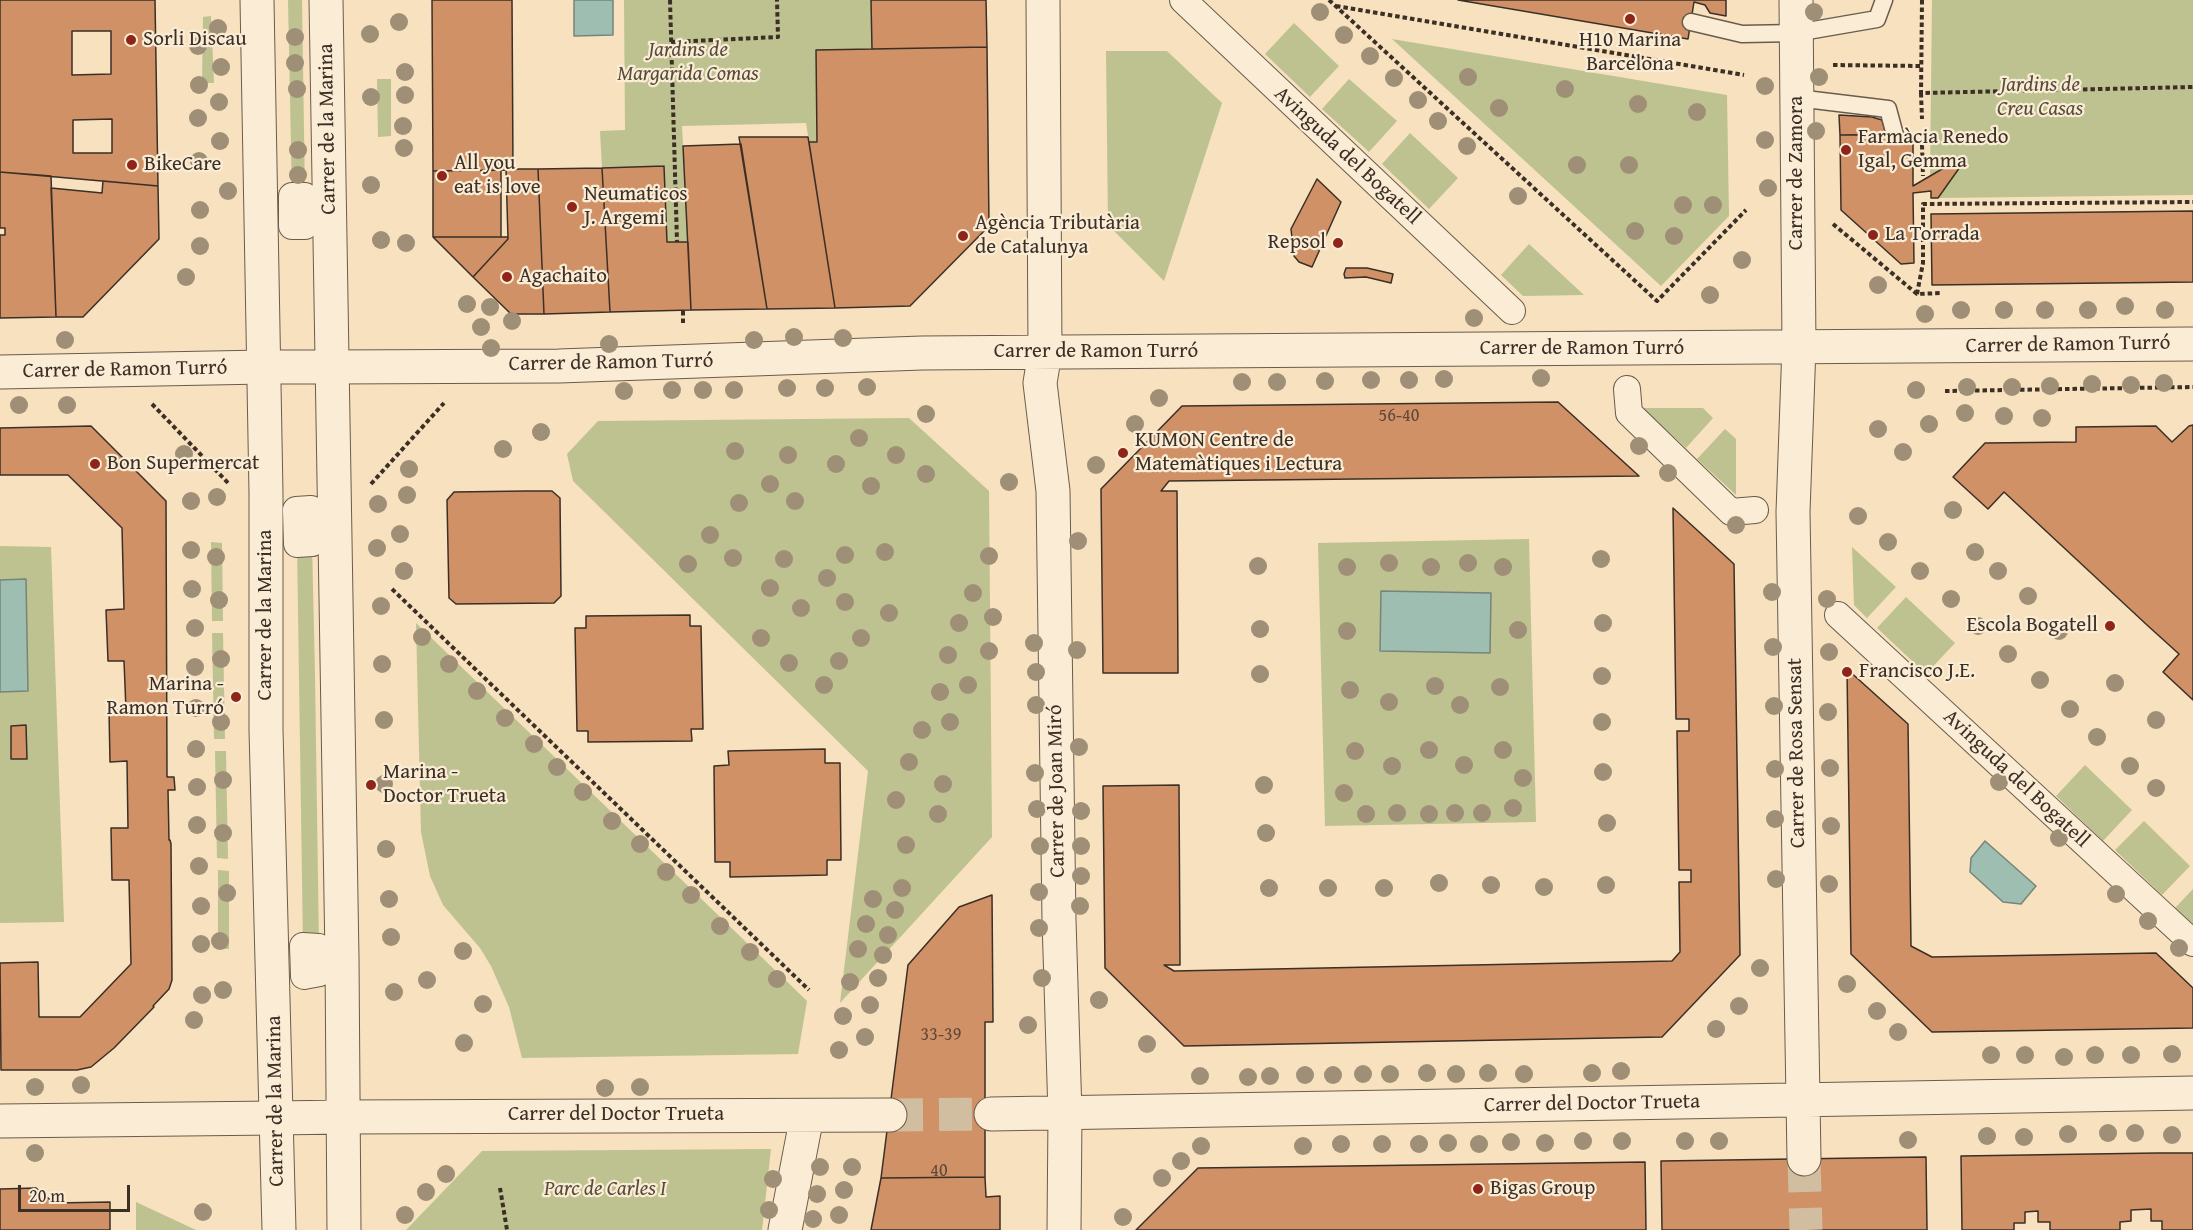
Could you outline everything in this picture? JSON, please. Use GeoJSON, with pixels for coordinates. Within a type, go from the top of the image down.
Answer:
{"type":"FeatureCollection","features":[{"type":"Feature","properties":{"kind":"street","name":"Carrer de la Marina"},"geometry":{"type":"LineString","coordinates":[[257,0],[266,493],[266,730],[279,1230]]}},
{"type":"Feature","properties":{"kind":"street","name":"Carrer de la Marina"},"geometry":{"type":"LineString","coordinates":[[326,0],[344,1230]]}},
{"type":"Feature","properties":{"kind":"street","name":"Carrer de Joan Miró"},"geometry":{"type":"LineString","coordinates":[[1043,0],[1045,352],[1040,383],[1053,491],[1059,920],[1065,1114],[1064,1230]]}},
{"type":"Feature","properties":{"kind":"street","name":"Avinguda del Bogatell"},"geometry":{"type":"LineString","coordinates":[[1183,0],[1512,311]]}},
{"type":"Feature","properties":{"kind":"street","name":"Carrer de Zamora"},"geometry":{"type":"LineString","coordinates":[[1796,0],[1799,346]]}},
{"type":"Feature","properties":{"kind":"street","name":"Carrer de Ramon Turró"},"geometry":{"type":"LineString","coordinates":[[0,372],[264,367],[559,366],[922,353],[2193,344]]}},
{"type":"Feature","properties":{"kind":"street","name":"Carrer de Rosa Sensat"},"geometry":{"type":"LineString","coordinates":[[1799,346],[1793,512],[1804,1159]]}},
{"type":"Feature","properties":{"kind":"street"},"geometry":{"type":"LineString","coordinates":[[1627,389],[1629,413],[1731,512],[1755,510]]}},
{"type":"Feature","properties":{"kind":"street","name":"Avinguda del Bogatell"},"geometry":{"type":"LineString","coordinates":[[1838,615],[2193,944]]}},
{"type":"Feature","properties":{"kind":"street","name":"Carrer del Doctor Trueta"},"geometry":{"type":"LineString","coordinates":[[991,1114],[2193,1093]]}},
{"type":"Feature","properties":{"kind":"street","name":"Carrer del Doctor Trueta"},"geometry":{"type":"LineString","coordinates":[[276,1118],[890,1115]]}},
{"type":"Feature","properties":{"kind":"street"},"geometry":{"type":"LineString","coordinates":[[785,1230],[807,1116]]}},
{"type":"Feature","properties":{"kind":"street"},"geometry":{"type":"LineString","coordinates":[[0,1122],[276,1118]]}},
{"type":"Feature","properties":{"kind":"lane"},"geometry":{"type":"LineString","coordinates":[[1690,22],[1742,34],[1796,33],[1877,19],[1884,0]]}},
{"type":"Feature","properties":{"kind":"lane"},"geometry":{"type":"LineString","coordinates":[[1797,99],[1888,109],[1895,135]]}},
{"type":"Feature","properties":{"kind":"path"},"geometry":{"type":"LineString","coordinates":[[670,0],[677,242]]}},
{"type":"Feature","properties":{"kind":"path"},"geometry":{"type":"LineString","coordinates":[[671,42],[778,37],[777,0]]}},
{"type":"Feature","properties":{"kind":"path"},"geometry":{"type":"LineString","coordinates":[[1329,0],[1657,301],[1746,210]]}},
{"type":"Feature","properties":{"kind":"path"},"geometry":{"type":"LineString","coordinates":[[1922,0],[1921,93],[2193,87]]}},
{"type":"Feature","properties":{"kind":"path"},"geometry":{"type":"LineString","coordinates":[[1336,6],[1744,75]]}},
{"type":"Feature","properties":{"kind":"path"},"geometry":{"type":"LineString","coordinates":[[1826,65],[1922,66]]}},
{"type":"Feature","properties":{"kind":"path"},"geometry":{"type":"LineString","coordinates":[[1917,294],[1923,263],[1923,204],[2193,202]]}},
{"type":"Feature","properties":{"kind":"path"},"geometry":{"type":"LineString","coordinates":[[1828,220],[1917,294],[1942,293]]}},
{"type":"Feature","properties":{"kind":"path"},"geometry":{"type":"LineString","coordinates":[[683,311],[683,325]]}},
{"type":"Feature","properties":{"kind":"path"},"geometry":{"type":"LineString","coordinates":[[1945,391],[2193,387]]}},
{"type":"Feature","properties":{"kind":"path","name":"Carrer de Ramon Turró"},"geometry":{"type":"LineString","coordinates":[[150,402],[232,487]]}},
{"type":"Feature","properties":{"kind":"path"},"geometry":{"type":"LineString","coordinates":[[392,589],[809,990]]}},
{"type":"Feature","properties":{"kind":"path"},"geometry":{"type":"LineString","coordinates":[[500,1188],[507,1230]]}},
{"type":"Feature","properties":{"kind":"green space"},"geometry":{"type":"Polygon","coordinates":[[[288,0],[302,0],[305,196],[292,196],[288,0]]]}},
{"type":"Feature","properties":{"kind":"green space","name":"Jardins de Margarida Comas"},"geometry":{"type":"Polygon","coordinates":[[[624,0],[871,0],[872,49],[816,51],[817,142],[809,142],[806,123],[682,126],[688,242],[667,242],[664,166],[602,168],[600,131],[625,130],[624,0]]]}},
{"type":"Feature","properties":{"kind":"green space","name":"Jardins de Creu Casas"},"geometry":{"type":"Polygon","coordinates":[[[1932,0],[2193,0],[2193,195],[1938,198],[1960,167],[1954,162],[1930,175],[1932,0]]]}},
{"type":"Feature","properties":{"kind":"green space"},"geometry":{"type":"Polygon","coordinates":[[[211,16],[214,83],[202,83],[203,17],[211,16]]]}},
{"type":"Feature","properties":{"kind":"green space"},"geometry":{"type":"Polygon","coordinates":[[[1294,23],[1339,66],[1310,97],[1265,54],[1294,23]]]}},
{"type":"Feature","properties":{"kind":"green space"},"geometry":{"type":"Polygon","coordinates":[[[1392,39],[1727,95],[1729,216],[1661,286],[1392,39]]]}},
{"type":"Feature","properties":{"kind":"green space"},"geometry":{"type":"Polygon","coordinates":[[[1106,51],[1167,51],[1222,103],[1164,281],[1108,225],[1106,51]]]}},
{"type":"Feature","properties":{"kind":"green space"},"geometry":{"type":"Polygon","coordinates":[[[377,79],[391,79],[391,136],[378,137],[377,79]]]}},
{"type":"Feature","properties":{"kind":"green space"},"geometry":{"type":"Polygon","coordinates":[[[1349,79],[1397,121],[1369,152],[1322,109],[1349,79]]]}},
{"type":"Feature","properties":{"kind":"green space"},"geometry":{"type":"Polygon","coordinates":[[[1410,133],[1458,178],[1429,209],[1382,164],[1410,133]]]}},
{"type":"Feature","properties":{"kind":"green space"},"geometry":{"type":"Polygon","coordinates":[[[1529,244],[1584,295],[1523,296],[1501,275],[1529,244]]]}},
{"type":"Feature","properties":{"kind":"green space"},"geometry":{"type":"Polygon","coordinates":[[[1642,408],[1703,408],[1713,418],[1686,448],[1642,408]]]}},
{"type":"Feature","properties":{"kind":"green space"},"geometry":{"type":"Polygon","coordinates":[[[909,418],[989,491],[992,837],[840,1003],[868,771],[573,481],[567,454],[598,421],[909,418]]]}},
{"type":"Feature","properties":{"kind":"green space"},"geometry":{"type":"Polygon","coordinates":[[[1725,429],[1736,439],[1736,495],[1697,459],[1725,429]]]}},
{"type":"Feature","properties":{"kind":"green space"},"geometry":{"type":"Polygon","coordinates":[[[1529,539],[1536,822],[1325,826],[1318,543],[1529,539]]]}},
{"type":"Feature","properties":{"kind":"green space"},"geometry":{"type":"Polygon","coordinates":[[[211,542],[222,543],[223,621],[212,621],[211,542]]]}},
{"type":"Feature","properties":{"kind":"green space"},"geometry":{"type":"Polygon","coordinates":[[[312,543],[319,947],[303,946],[297,544],[312,543]]]}},
{"type":"Feature","properties":{"kind":"green space"},"geometry":{"type":"Polygon","coordinates":[[[0,546],[51,547],[64,922],[0,923],[0,546]]]}},
{"type":"Feature","properties":{"kind":"green space"},"geometry":{"type":"Polygon","coordinates":[[[1852,547],[1896,587],[1867,618],[1854,605],[1852,547]]]}},
{"type":"Feature","properties":{"kind":"green space"},"geometry":{"type":"Polygon","coordinates":[[[1906,597],[1955,643],[1926,674],[1877,628],[1906,597]]]}},
{"type":"Feature","properties":{"kind":"green space"},"geometry":{"type":"Polygon","coordinates":[[[416,623],[807,1001],[798,1054],[522,1058],[509,1007],[491,966],[480,948],[443,905],[430,876],[421,832],[416,623]]]}},
{"type":"Feature","properties":{"kind":"green space"},"geometry":{"type":"Polygon","coordinates":[[[212,633],[223,633],[225,739],[214,739],[212,633]]]}},
{"type":"Feature","properties":{"kind":"green space"},"geometry":{"type":"Polygon","coordinates":[[[215,751],[226,751],[228,859],[217,858],[215,751]]]}},
{"type":"Feature","properties":{"kind":"green space"},"geometry":{"type":"Polygon","coordinates":[[[2085,765],[2132,810],[2103,841],[2056,796],[2085,765]]]}},
{"type":"Feature","properties":{"kind":"green space"},"geometry":{"type":"Polygon","coordinates":[[[2144,821],[2190,866],[2162,895],[2115,850],[2144,821]]]}},
{"type":"Feature","properties":{"kind":"green space"},"geometry":{"type":"Polygon","coordinates":[[[218,870],[229,871],[229,949],[218,949],[218,870]]]}},
{"type":"Feature","properties":{"kind":"green space"},"geometry":{"type":"Polygon","coordinates":[[[2193,889],[2193,925],[2175,908],[2193,889]]]}},
{"type":"Feature","properties":{"kind":"green space","name":"Parc de Carles I"},"geometry":{"type":"Polygon","coordinates":[[[771,1149],[762,1230],[406,1230],[482,1151],[771,1149]]]}},
{"type":"Feature","properties":{"kind":"green space"},"geometry":{"type":"Polygon","coordinates":[[[136,1202],[196,1230],[136,1230],[136,1202]]]}},
{"type":"Feature","properties":{"kind":"shaded area"},"geometry":{"type":"Polygon","coordinates":[[[574,0],[613,0],[613,35],[574,36],[574,0]]]}},
{"type":"Feature","properties":{"kind":"shaded area"},"geometry":{"type":"Polygon","coordinates":[[[26,579],[28,691],[0,692],[0,580],[26,579]]]}},
{"type":"Feature","properties":{"kind":"shaded area"},"geometry":{"type":"Polygon","coordinates":[[[1381,591],[1491,593],[1490,653],[1380,651],[1381,591]]]}},
{"type":"Feature","properties":{"kind":"shaded area"},"geometry":{"type":"Polygon","coordinates":[[[1985,841],[2036,886],[2021,904],[2003,902],[1970,872],[1971,858],[1985,841]]]}},
{"type":"Feature","properties":{"kind":"building"},"geometry":{"type":"Polygon","coordinates":[[[0,0],[155,0],[158,186],[0,172],[0,0]],[[72,31],[72,75],[111,74],[111,31],[72,31]],[[112,119],[73,120],[73,153],[112,153],[112,119]]]}},
{"type":"Feature","properties":{"kind":"building"},"geometry":{"type":"Polygon","coordinates":[[[432,0],[512,0],[513,170],[433,171],[432,0]]]}},
{"type":"Feature","properties":{"kind":"building"},"geometry":{"type":"Polygon","coordinates":[[[871,0],[986,0],[987,47],[872,49],[871,0]]]}},
{"type":"Feature","properties":{"kind":"building","name":"H10 Marina Barcelona"},"geometry":{"type":"Polygon","coordinates":[[[1458,0],[1726,0],[1726,16],[1710,13],[1705,5],[1694,2],[1688,39],[1458,0]]]}},
{"type":"Feature","properties":{"kind":"building"},"geometry":{"type":"Polygon","coordinates":[[[987,47],[989,226],[910,306],[835,308],[809,142],[817,142],[816,50],[987,47]]]}},
{"type":"Feature","properties":{"kind":"building"},"geometry":{"type":"Polygon","coordinates":[[[1839,115],[1872,117],[1882,120],[1886,135],[1840,135],[1839,115]]]}},
{"type":"Feature","properties":{"kind":"building"},"geometry":{"type":"Polygon","coordinates":[[[1913,134],[1913,186],[1954,162],[1960,167],[1938,198],[1931,198],[1931,191],[1913,193],[1914,263],[1901,264],[1841,210],[1840,135],[1913,134]]]}},
{"type":"Feature","properties":{"kind":"building"},"geometry":{"type":"Polygon","coordinates":[[[739,137],[808,137],[835,308],[767,309],[739,137]]]}},
{"type":"Feature","properties":{"kind":"building"},"geometry":{"type":"Polygon","coordinates":[[[741,144],[767,309],[691,310],[683,146],[741,144]]]}},
{"type":"Feature","properties":{"kind":"building"},"geometry":{"type":"Polygon","coordinates":[[[664,166],[667,242],[688,242],[691,310],[610,312],[602,168],[664,166]]]}},
{"type":"Feature","properties":{"kind":"building","name":"Neumaticos J. Argemi"},"geometry":{"type":"Polygon","coordinates":[[[602,168],[610,312],[544,314],[538,169],[602,168]]]}},
{"type":"Feature","properties":{"kind":"building"},"geometry":{"type":"Polygon","coordinates":[[[506,169],[538,169],[544,314],[511,314],[473,277],[508,239],[506,169]]]}},
{"type":"Feature","properties":{"kind":"building"},"geometry":{"type":"Polygon","coordinates":[[[501,170],[501,237],[433,237],[433,171],[501,170]]]}},
{"type":"Feature","properties":{"kind":"building"},"geometry":{"type":"Polygon","coordinates":[[[0,172],[51,176],[56,317],[0,318],[0,235],[5,235],[5,228],[0,228],[0,172]]]}},
{"type":"Feature","properties":{"kind":"building"},"geometry":{"type":"Polygon","coordinates":[[[1317,179],[1341,202],[1312,267],[1299,262],[1294,256],[1291,229],[1317,179]]]}},
{"type":"Feature","properties":{"kind":"building"},"geometry":{"type":"Polygon","coordinates":[[[103,181],[158,186],[159,239],[83,317],[56,317],[51,188],[102,193],[103,181]]]}},
{"type":"Feature","properties":{"kind":"building"},"geometry":{"type":"Polygon","coordinates":[[[2193,211],[2193,282],[1932,285],[1931,214],[2193,211]]]}},
{"type":"Feature","properties":{"kind":"building"},"geometry":{"type":"Polygon","coordinates":[[[433,237],[508,237],[508,239],[473,277],[433,237]]]}},
{"type":"Feature","properties":{"kind":"building"},"geometry":{"type":"Polygon","coordinates":[[[1346,268],[1367,268],[1393,274],[1391,283],[1366,277],[1345,278],[1346,268]]]}},
{"type":"Feature","properties":{"kind":"building"},"geometry":{"type":"Polygon","coordinates":[[[1558,402],[1639,476],[1169,481],[1161,491],[1177,491],[1178,673],[1103,673],[1101,489],[1182,406],[1558,402]]]}},
{"type":"Feature","properties":{"kind":"building"},"geometry":{"type":"Polygon","coordinates":[[[2193,425],[2193,700],[2163,672],[2179,654],[2004,492],[1988,509],[1953,477],[1985,443],[2076,442],[2076,427],[2156,426],[2172,442],[2193,425]]]}},
{"type":"Feature","properties":{"kind":"building"},"geometry":{"type":"Polygon","coordinates":[[[91,426],[166,501],[167,777],[174,777],[175,790],[168,790],[171,844],[172,980],[169,989],[154,1007],[114,1048],[91,1067],[77,1070],[1,1070],[0,963],[38,962],[39,1017],[80,1017],[131,964],[129,880],[112,880],[111,828],[128,828],[127,761],[110,762],[109,710],[126,710],[124,661],[108,661],[106,610],[124,609],[122,528],[68,475],[0,475],[0,428],[91,426]]]}},
{"type":"Feature","properties":{"kind":"building"},"geometry":{"type":"Polygon","coordinates":[[[552,491],[560,498],[561,596],[554,603],[456,604],[449,598],[447,500],[454,492],[552,491]]]}},
{"type":"Feature","properties":{"kind":"building"},"geometry":{"type":"Polygon","coordinates":[[[1673,508],[1734,564],[1740,955],[1662,1037],[1184,1046],[1105,968],[1103,786],[1179,785],[1180,965],[1164,965],[1174,971],[1672,961],[1680,952],[1679,882],[1691,882],[1691,870],[1679,870],[1677,731],[1689,731],[1689,719],[1676,719],[1673,508]]]}},
{"type":"Feature","properties":{"kind":"building"},"geometry":{"type":"Polygon","coordinates":[[[690,615],[690,626],[701,626],[703,729],[691,729],[692,741],[588,742],[588,731],[577,731],[575,628],[586,628],[586,616],[690,615]]]}},
{"type":"Feature","properties":{"kind":"building"},"geometry":{"type":"Polygon","coordinates":[[[1847,669],[1908,724],[1911,946],[1932,957],[2156,953],[2193,988],[2193,1028],[1932,1032],[1851,954],[1847,669]]]}},
{"type":"Feature","properties":{"kind":"building"},"geometry":{"type":"Polygon","coordinates":[[[26,725],[27,759],[11,759],[11,726],[26,725]]]}},
{"type":"Feature","properties":{"kind":"building"},"geometry":{"type":"Polygon","coordinates":[[[825,749],[825,763],[840,763],[841,860],[827,860],[827,875],[730,877],[730,862],[715,862],[714,766],[729,765],[728,751],[825,749]]]}},
{"type":"Feature","properties":{"kind":"building"},"geometry":{"type":"Polygon","coordinates":[[[992,895],[993,1022],[985,1022],[985,1177],[881,1178],[908,965],[959,907],[992,895]]]}},
{"type":"Feature","properties":{"kind":"building"},"geometry":{"type":"Polygon","coordinates":[[[2193,1153],[2193,1230],[2162,1230],[2162,1221],[2151,1221],[2151,1209],[2131,1210],[2131,1221],[2120,1222],[2120,1230],[2050,1230],[2050,1222],[2038,1222],[2038,1211],[2025,1212],[2025,1223],[2014,1223],[2014,1230],[1962,1230],[1961,1156],[2193,1153]]]}},
{"type":"Feature","properties":{"kind":"building"},"geometry":{"type":"Polygon","coordinates":[[[1926,1157],[1927,1230],[1662,1230],[1661,1161],[1926,1157]]]}},
{"type":"Feature","properties":{"kind":"building"},"geometry":{"type":"Polygon","coordinates":[[[1645,1162],[1646,1230],[1136,1230],[1198,1168],[1645,1162]]]}},
{"type":"Feature","properties":{"kind":"building"},"geometry":{"type":"Polygon","coordinates":[[[985,1177],[986,1197],[1000,1196],[1000,1230],[871,1230],[881,1178],[985,1177]]]}},
{"type":"Feature","properties":{"kind":"building"},"geometry":{"type":"Polygon","coordinates":[[[36,1188],[54,1203],[110,1202],[110,1230],[0,1230],[0,1189],[36,1188]]]}},
{"type":"Feature","properties":{"kind":"tunnel"},"geometry":{"type":"LineString","coordinates":[[890,1115],[991,1114]]}},
{"type":"Feature","properties":{"kind":"tunnel"},"geometry":{"type":"LineString","coordinates":[[1804,1159],[1806,1230]]}},
{"type":"Feature","properties":{"kind":"place","name":"H10 Marina Barcelona"},"geometry":{"type":"Point","coordinates":[1630,19]}},
{"type":"Feature","properties":{"kind":"place","name":"Sorli Discau"},"geometry":{"type":"Point","coordinates":[131,40]}},
{"type":"Feature","properties":{"kind":"place","name":"Farmàcia Renedo Igal, Gemma"},"geometry":{"type":"Point","coordinates":[1846,150]}},
{"type":"Feature","properties":{"kind":"place","name":"BikeCare"},"geometry":{"type":"Point","coordinates":[132,165]}},
{"type":"Feature","properties":{"kind":"place","name":"All you eat is love"},"geometry":{"type":"Point","coordinates":[442,176]}},
{"type":"Feature","properties":{"kind":"place","name":"Neumaticos J. Argemi"},"geometry":{"type":"Point","coordinates":[572,207]}},
{"type":"Feature","properties":{"kind":"place","name":"La Torrada"},"geometry":{"type":"Point","coordinates":[1873,235]}},
{"type":"Feature","properties":{"kind":"place","name":"Agència Tributària de Catalunya"},"geometry":{"type":"Point","coordinates":[963,236]}},
{"type":"Feature","properties":{"kind":"place","name":"Repsol"},"geometry":{"type":"Point","coordinates":[1338,243]}},
{"type":"Feature","properties":{"kind":"place","name":"Agachaito"},"geometry":{"type":"Point","coordinates":[507,277]}},
{"type":"Feature","properties":{"kind":"place","name":"KUMON Centre de Matemàtiques i Lectura"},"geometry":{"type":"Point","coordinates":[1123,453]}},
{"type":"Feature","properties":{"kind":"place","name":"Bon Supermercat"},"geometry":{"type":"Point","coordinates":[95,464]}},
{"type":"Feature","properties":{"kind":"place","name":"Escola Bogatell"},"geometry":{"type":"Point","coordinates":[2110,626]}},
{"type":"Feature","properties":{"kind":"place","name":"Francisco J.E."},"geometry":{"type":"Point","coordinates":[1847,672]}},
{"type":"Feature","properties":{"kind":"place","name":"Marina - Ramon Turró"},"geometry":{"type":"Point","coordinates":[236,697]}},
{"type":"Feature","properties":{"kind":"place","name":"Marina - Doctor Trueta"},"geometry":{"type":"Point","coordinates":[371,785]}},
{"type":"Feature","properties":{"kind":"place","name":"Bigas Group"},"geometry":{"type":"Point","coordinates":[1478,1189]}}]}
